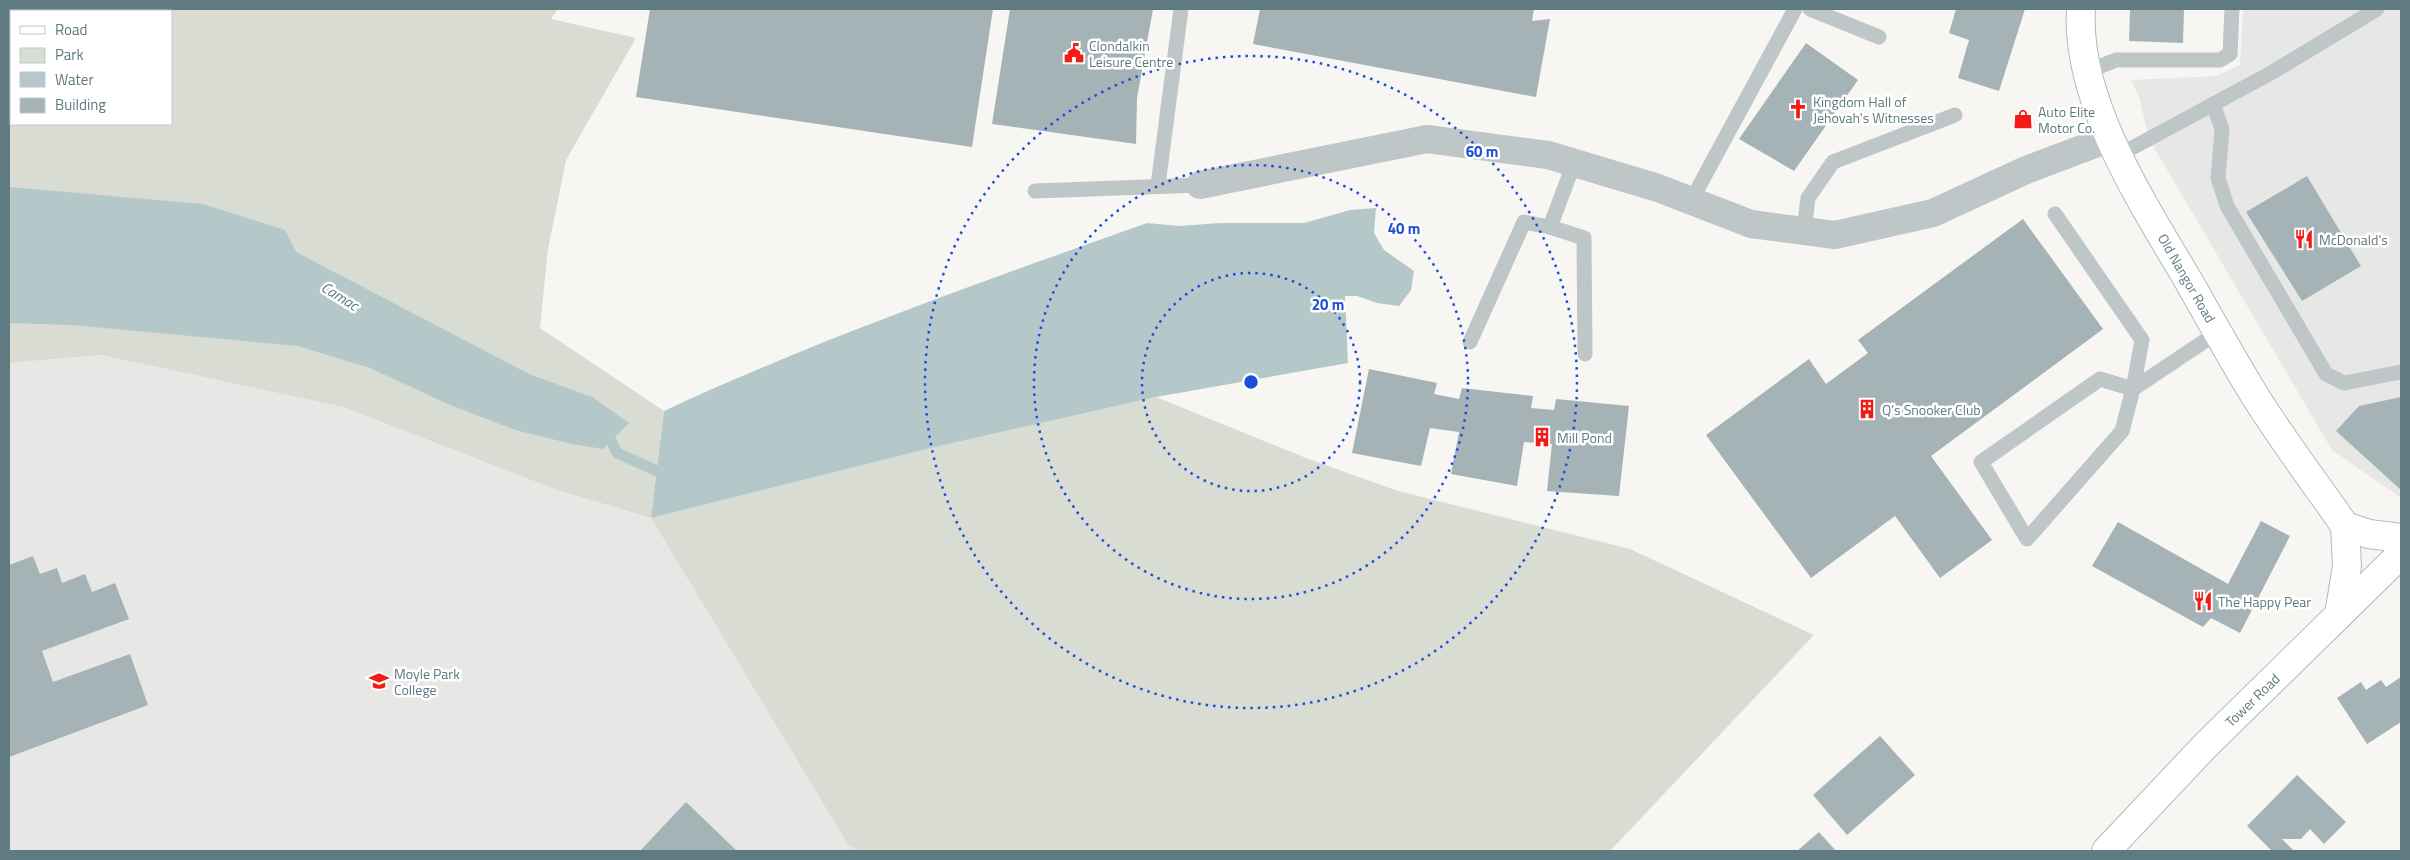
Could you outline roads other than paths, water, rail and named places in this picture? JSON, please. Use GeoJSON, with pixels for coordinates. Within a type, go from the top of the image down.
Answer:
{"type":"FeatureCollection","features":[{"type":"Feature","properties":{"kind":"street","name":"Old Nangor Road"},"geometry":{"type":"LineString","coordinates":[[2081,9],[2080,22],[2086,72],[2115,146],[2145,207],[2253,392],[2345,526]]}},
{"type":"Feature","properties":{"kind":"street"},"geometry":{"type":"LineString","coordinates":[[1200,185],[1427,139],[1548,155],[1658,188],[1751,224],[1835,235],[1933,213],[2026,170],[2115,146]]}},
{"type":"Feature","properties":{"kind":"street"},"geometry":{"type":"LineString","coordinates":[[2339,615],[2347,566],[2345,526],[2369,534],[2401,538]]}},
{"type":"Feature","properties":{"kind":"street","name":"Tower Road"},"geometry":{"type":"LineString","coordinates":[[2106,851],[2206,745],[2401,554]]}},
{"type":"Feature","properties":{"kind":"lane"},"geometry":{"type":"LineString","coordinates":[[1158,185],[1181,9]]}},
{"type":"Feature","properties":{"kind":"lane"},"geometry":{"type":"LineString","coordinates":[[1691,201],[1795,9]]}},
{"type":"Feature","properties":{"kind":"lane"},"geometry":{"type":"LineString","coordinates":[[1810,9],[1879,38]]}},
{"type":"Feature","properties":{"kind":"lane"},"geometry":{"type":"LineString","coordinates":[[2086,72],[2116,60],[2220,60],[2230,54],[2232,9]]}},
{"type":"Feature","properties":{"kind":"lane"},"geometry":{"type":"LineString","coordinates":[[2115,146],[2213,104],[2271,73],[2377,9]]}},
{"type":"Feature","properties":{"kind":"lane"},"geometry":{"type":"LineString","coordinates":[[2213,104],[2222,129],[2218,178],[2227,206],[2326,374],[2344,383],[2401,372]]}},
{"type":"Feature","properties":{"kind":"lane"},"geometry":{"type":"LineString","coordinates":[[1804,231],[1808,198],[1833,162],[1955,115]]}},
{"type":"Feature","properties":{"kind":"lane"},"geometry":{"type":"LineString","coordinates":[[1550,227],[1574,163]]}},
{"type":"Feature","properties":{"kind":"lane"},"geometry":{"type":"LineString","coordinates":[[1036,191],[1158,185],[1200,185]]}},
{"type":"Feature","properties":{"kind":"lane"},"geometry":{"type":"LineString","coordinates":[[2055,214],[2142,340],[2133,389],[2122,431],[2027,539],[1981,462],[2100,379],[2133,389]]}},
{"type":"Feature","properties":{"kind":"lane"},"geometry":{"type":"LineString","coordinates":[[1470,342],[1524,222],[1550,227],[1584,238],[1584,354]]}},
{"type":"Feature","properties":{"kind":"lane"},"geometry":{"type":"LineString","coordinates":[[2133,389],[2218,332]]}},
{"type":"Feature","properties":{"kind":"water","name":"Camac"},"geometry":{"type":"Polygon","coordinates":[[[9,187],[203,204],[285,230],[296,252],[529,374],[592,397],[629,423],[603,449],[572,444],[515,430],[448,404],[370,368],[298,346],[71,325],[9,323],[9,187]]]}},
{"type":"Feature","properties":{"kind":"water"},"geometry":{"type":"Polygon","coordinates":[[[1376,208],[1374,233],[1384,250],[1414,271],[1411,290],[1399,306],[1377,303],[1357,296],[1345,296],[1348,363],[1156,397],[935,447],[651,518],[664,411],[723,384],[903,311],[1147,223],[1179,226],[1220,223],[1304,223],[1350,210],[1376,208]]]}},
{"type":"Feature","properties":{"kind":"waterway"},"geometry":{"type":"LineString","coordinates":[[611,440],[617,453],[657,471]]}},
{"type":"Feature","properties":{"kind":"place","name":"Clondalkin Leisure Centre"},"geometry":{"type":"Point","coordinates":[1074,53]}},
{"type":"Feature","properties":{"kind":"place","name":"Kingdom Hall of Jehovah's Witnesses"},"geometry":{"type":"Point","coordinates":[1798,109]}},
{"type":"Feature","properties":{"kind":"place","name":"Auto Elite Motor Co."},"geometry":{"type":"Point","coordinates":[2023,119]}},
{"type":"Feature","properties":{"kind":"place","name":"McDonald's"},"geometry":{"type":"Point","coordinates":[2304,239]}},
{"type":"Feature","properties":{"kind":"place","name":"Q's Snooker Club"},"geometry":{"type":"Point","coordinates":[1867,409]}},
{"type":"Feature","properties":{"kind":"place","name":"Mill Pond"},"geometry":{"type":"Point","coordinates":[1542,437]}},
{"type":"Feature","properties":{"kind":"place","name":"The Happy Pear"},"geometry":{"type":"Point","coordinates":[2203,601]}},
{"type":"Feature","properties":{"kind":"place","name":"Moyle Park College"},"geometry":{"type":"Point","coordinates":[379,681]}}]}
